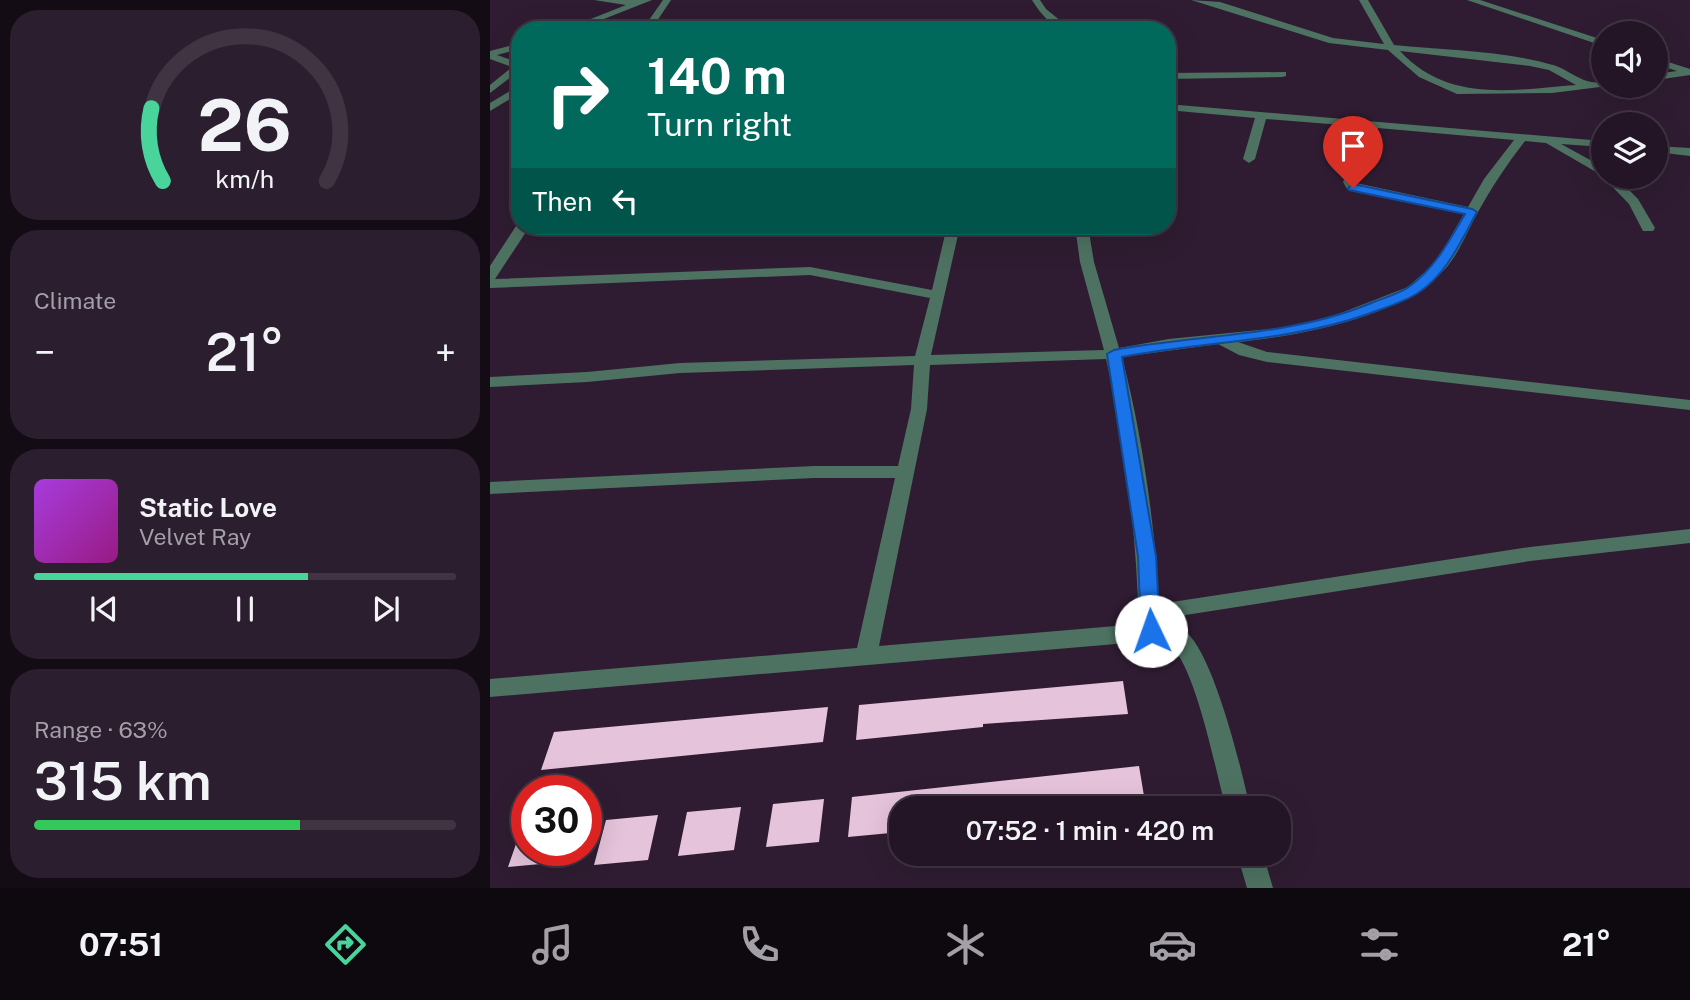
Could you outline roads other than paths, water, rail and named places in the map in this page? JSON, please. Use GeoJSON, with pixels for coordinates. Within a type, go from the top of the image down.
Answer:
{"type":"FeatureCollection","features":[{"type":"Feature","properties":{"kind":"street"},"geometry":{"type":"LineString","coordinates":[[598,0],[638,3]]}},
{"type":"Feature","properties":{"kind":"street"},"geometry":{"type":"LineString","coordinates":[[591,21],[648,0]]}},
{"type":"Feature","properties":{"kind":"street"},"geometry":{"type":"LineString","coordinates":[[652,21],[667,0]]}},
{"type":"Feature","properties":{"kind":"street"},"geometry":{"type":"LineString","coordinates":[[1036,0],[1043,11],[1056,21]]}},
{"type":"Feature","properties":{"kind":"street"},"geometry":{"type":"LineString","coordinates":[[1195,0],[1217,4],[1319,38],[1391,48],[1501,57],[1530,63],[1552,68],[1588,87]]}},
{"type":"Feature","properties":{"kind":"street"},"geometry":{"type":"LineString","coordinates":[[1363,0],[1381,24],[1391,48],[1436,83],[1459,91],[1541,92],[1591,87]]}},
{"type":"Feature","properties":{"kind":"street"},"geometry":{"type":"LineString","coordinates":[[1471,0],[1591,39]]}},
{"type":"Feature","properties":{"kind":"street"},"geometry":{"type":"LineString","coordinates":[[1043,11],[1045,21]]}},
{"type":"Feature","properties":{"kind":"street"},"geometry":{"type":"LineString","coordinates":[[499,41],[511,44]]}},
{"type":"Feature","properties":{"kind":"street"},"geometry":{"type":"LineString","coordinates":[[490,55],[511,48]]}},
{"type":"Feature","properties":{"kind":"street"},"geometry":{"type":"LineString","coordinates":[[490,55],[511,63]]}},
{"type":"Feature","properties":{"kind":"street"},"geometry":{"type":"LineString","coordinates":[[1668,65],[1690,72]]}},
{"type":"Feature","properties":{"kind":"street"},"geometry":{"type":"LineString","coordinates":[[1668,75],[1690,72]]}},
{"type":"Feature","properties":{"kind":"street"},"geometry":{"type":"LineString","coordinates":[[490,90],[511,73]]}},
{"type":"Feature","properties":{"kind":"street"},"geometry":{"type":"LineString","coordinates":[[1176,76],[1282,74]]}},
{"type":"Feature","properties":{"kind":"street"},"geometry":{"type":"LineString","coordinates":[[490,108],[511,94]]}},
{"type":"Feature","properties":{"kind":"street"},"geometry":{"type":"LineString","coordinates":[[1176,108],[1591,143]]}},
{"type":"Feature","properties":{"kind":"street"},"geometry":{"type":"LineString","coordinates":[[1249,159],[1261,116]]}},
{"type":"Feature","properties":{"kind":"street"},"geometry":{"type":"LineString","coordinates":[[1374,124],[1349,182],[1351,186],[1472,212]]}},
{"type":"Feature","properties":{"kind":"street"},"geometry":{"type":"LineString","coordinates":[[490,382],[587,377],[680,368],[1114,354],[1219,338],[1280,333],[1332,322],[1413,290],[1442,264],[1489,179],[1522,137]]}},
{"type":"Feature","properties":{"kind":"street"},"geometry":{"type":"LineString","coordinates":[[1545,139],[1591,165]]}},
{"type":"Feature","properties":{"kind":"street"},"geometry":{"type":"LineString","coordinates":[[1668,150],[1690,152]]}},
{"type":"Feature","properties":{"kind":"street"},"geometry":{"type":"LineString","coordinates":[[1621,189],[1634,202],[1648,228]]}},
{"type":"Feature","properties":{"kind":"street"},"geometry":{"type":"LineString","coordinates":[[490,277],[517,235]]}},
{"type":"Feature","properties":{"kind":"street"},"geometry":{"type":"LineString","coordinates":[[866,657],[919,409],[922,361],[952,235]]}},
{"type":"Feature","properties":{"kind":"street"},"geometry":{"type":"LineString","coordinates":[[1082,235],[1087,262],[1114,354],[1147,556],[1150,622]]}},
{"type":"Feature","properties":{"kind":"street"},"geometry":{"type":"LineString","coordinates":[[490,284],[810,271],[937,295]]}},
{"type":"Feature","properties":{"kind":"street"},"geometry":{"type":"LineString","coordinates":[[1219,338],[1245,352],[1266,356],[1690,405]]}},
{"type":"Feature","properties":{"kind":"street"},"geometry":{"type":"LineString","coordinates":[[490,488],[814,472],[904,472]]}},
{"type":"Feature","properties":{"kind":"street"},"geometry":{"type":"LineString","coordinates":[[490,688],[866,657],[1150,622],[1530,554],[1690,536]]}},
{"type":"Feature","properties":{"kind":"street"},"geometry":{"type":"LineString","coordinates":[[1150,622],[1181,639],[1192,655],[1202,678],[1235,796]]}},
{"type":"Feature","properties":{"kind":"street"},"geometry":{"type":"LineString","coordinates":[[1254,866],[1260,888]]}}]}
